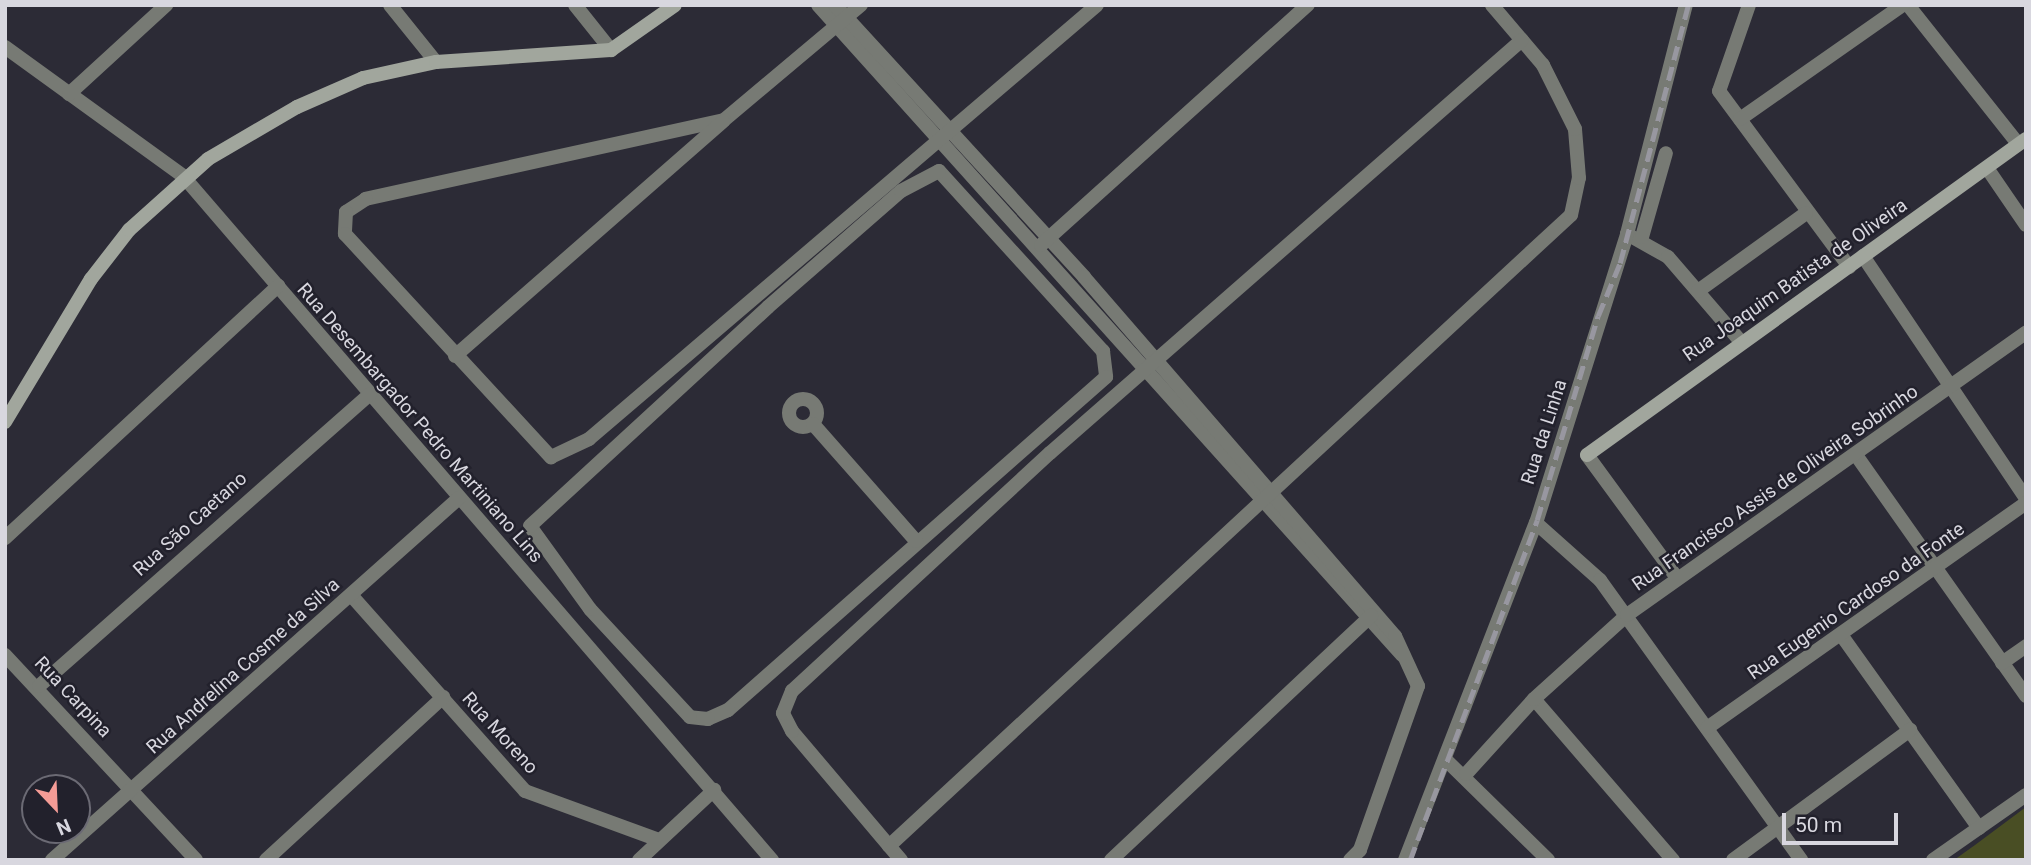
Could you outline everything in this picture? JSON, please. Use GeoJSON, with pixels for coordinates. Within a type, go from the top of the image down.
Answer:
{"type":"FeatureCollection","features":[{"type":"Feature","properties":{"kind":"main road"},"geometry":{"type":"LineString","coordinates":[[5,422],[91,279],[183,176],[332,91],[436,62],[611,50],[675,5]]}},
{"type":"Feature","properties":{"kind":"main road","name":"Rua Joaquim Batista de Oliveira"},"geometry":{"type":"LineString","coordinates":[[1587,455],[2022,142]]}},
{"type":"Feature","properties":{"kind":"street"},"geometry":{"type":"LineString","coordinates":[[69,94],[166,5]]}},
{"type":"Feature","properties":{"kind":"street"},"geometry":{"type":"LineString","coordinates":[[390,5],[436,62]]}},
{"type":"Feature","properties":{"kind":"street"},"geometry":{"type":"LineString","coordinates":[[575,5],[611,50]]}},
{"type":"Feature","properties":{"kind":"street"},"geometry":{"type":"LineString","coordinates":[[818,5],[840,21],[1042,243],[1406,658],[1418,687],[1360,850],[1350,860]]}},
{"type":"Feature","properties":{"kind":"street"},"geometry":{"type":"LineString","coordinates":[[835,5],[840,21]]}},
{"type":"Feature","properties":{"kind":"street"},"geometry":{"type":"LineString","coordinates":[[456,356],[724,120],[861,5]]}},
{"type":"Feature","properties":{"kind":"street"},"geometry":{"type":"LineString","coordinates":[[724,120],[352,204],[345,234],[551,457],[589,439],[1097,5]]}},
{"type":"Feature","properties":{"kind":"street"},"geometry":{"type":"LineString","coordinates":[[1042,243],[1308,5]]}},
{"type":"Feature","properties":{"kind":"street"},"geometry":{"type":"LineString","coordinates":[[889,846],[1268,500],[1571,215],[1579,178],[1575,128],[1543,65],[1492,5]]}},
{"type":"Feature","properties":{"kind":"street","name":"Rua da Linha"},"geometry":{"type":"LineString","coordinates":[[1405,860],[1536,523],[1634,235],[1686,5]]}},
{"type":"Feature","properties":{"kind":"street"},"geometry":{"type":"LineString","coordinates":[[1749,5],[1718,82],[1805,213],[1849,267]]}},
{"type":"Feature","properties":{"kind":"street"},"geometry":{"type":"LineString","coordinates":[[1740,118],[1905,5],[2022,142]]}},
{"type":"Feature","properties":{"kind":"street"},"geometry":{"type":"LineString","coordinates":[[901,860],[792,731],[783,713],[792,691],[1152,366],[1522,40]]}},
{"type":"Feature","properties":{"kind":"street","name":"Rua Desembargador Pedro Martiniano Lins"},"geometry":{"type":"LineString","coordinates":[[5,47],[183,176],[772,860]]}},
{"type":"Feature","properties":{"kind":"street"},"geometry":{"type":"LineString","coordinates":[[1666,153],[1634,235],[1698,291],[1741,342]]}},
{"type":"Feature","properties":{"kind":"street"},"geometry":{"type":"LineString","coordinates":[[1987,168],[2026,225]]}},
{"type":"Feature","properties":{"kind":"street"},"geometry":{"type":"LineString","coordinates":[[939,170],[1098,344],[1108,369],[1090,393],[916,541],[713,718],[683,712],[590,609],[532,536],[533,521],[891,200],[939,170]]}},
{"type":"Feature","properties":{"kind":"street"},"geometry":{"type":"LineString","coordinates":[[1698,291],[1805,213]]}},
{"type":"Feature","properties":{"kind":"street"},"geometry":{"type":"LineString","coordinates":[[1863,256],[2026,501]]}},
{"type":"Feature","properties":{"kind":"street"},"geometry":{"type":"LineString","coordinates":[[5,538],[278,286]]}},
{"type":"Feature","properties":{"kind":"street","name":"Rua Francisco Assis de Oliveira Sobrinho"},"geometry":{"type":"LineString","coordinates":[[1466,774],[1534,699],[1627,615],[1951,390],[2026,333]]}},
{"type":"Feature","properties":{"kind":"street","name":"Rua São Caetano"},"geometry":{"type":"LineString","coordinates":[[39,687],[370,394]]}},
{"type":"Feature","properties":{"kind":"street"},"geometry":{"type":"LineString","coordinates":[[813,424],[916,541]]}},
{"type":"Feature","properties":{"kind":"street"},"geometry":{"type":"LineString","coordinates":[[1587,455],[1677,578]]}},
{"type":"Feature","properties":{"kind":"street"},"geometry":{"type":"LineString","coordinates":[[1856,455],[2026,696]]}},
{"type":"Feature","properties":{"kind":"street","name":"Rua Andrelina Cosme da Silva"},"geometry":{"type":"LineString","coordinates":[[52,860],[134,790],[459,498]]}},
{"type":"Feature","properties":{"kind":"street","name":"Rua Eugenio Cardoso da Fonte"},"geometry":{"type":"LineString","coordinates":[[1707,728],[1935,570],[2026,501]]}},
{"type":"Feature","properties":{"kind":"street"},"geometry":{"type":"LineString","coordinates":[[1536,523],[1579,557],[1627,615],[1801,860]]}},
{"type":"Feature","properties":{"kind":"street","name":"Rua Moreno"},"geometry":{"type":"LineString","coordinates":[[351,595],[530,794],[659,840]]}},
{"type":"Feature","properties":{"kind":"street"},"geometry":{"type":"LineString","coordinates":[[572,629],[590,609]]}},
{"type":"Feature","properties":{"kind":"street"},"geometry":{"type":"LineString","coordinates":[[1111,860],[1255,731],[1370,616]]}},
{"type":"Feature","properties":{"kind":"street"},"geometry":{"type":"LineString","coordinates":[[1842,636],[1979,828]]}},
{"type":"Feature","properties":{"kind":"street"},"geometry":{"type":"LineString","coordinates":[[2002,663],[2026,646]]}},
{"type":"Feature","properties":{"kind":"street","name":"Rua Carpina"},"geometry":{"type":"LineString","coordinates":[[5,655],[39,687],[196,860]]}},
{"type":"Feature","properties":{"kind":"street"},"geometry":{"type":"LineString","coordinates":[[265,860],[443,697]]}},
{"type":"Feature","properties":{"kind":"street"},"geometry":{"type":"LineString","coordinates":[[1534,699],[1673,860]]}},
{"type":"Feature","properties":{"kind":"street"},"geometry":{"type":"LineString","coordinates":[[1733,860],[1777,825],[1910,730]]}},
{"type":"Feature","properties":{"kind":"street"},"geometry":{"type":"LineString","coordinates":[[1446,760],[1466,774],[1548,860]]}},
{"type":"Feature","properties":{"kind":"street"},"geometry":{"type":"LineString","coordinates":[[639,860],[714,790]]}},
{"type":"Feature","properties":{"kind":"street"},"geometry":{"type":"LineString","coordinates":[[1933,860],[2026,795]]}},
{"type":"Feature","properties":{"kind":"green space"},"geometry":{"type":"Polygon","coordinates":[[[2026,807],[2026,860],[1954,860],[1975,845],[2026,807]]]}},
{"type":"Feature","properties":{"kind":"railway"},"geometry":{"type":"LineString","coordinates":[[1410,860],[1537,520],[1598,316],[1620,263],[1688,5]]}}]}
